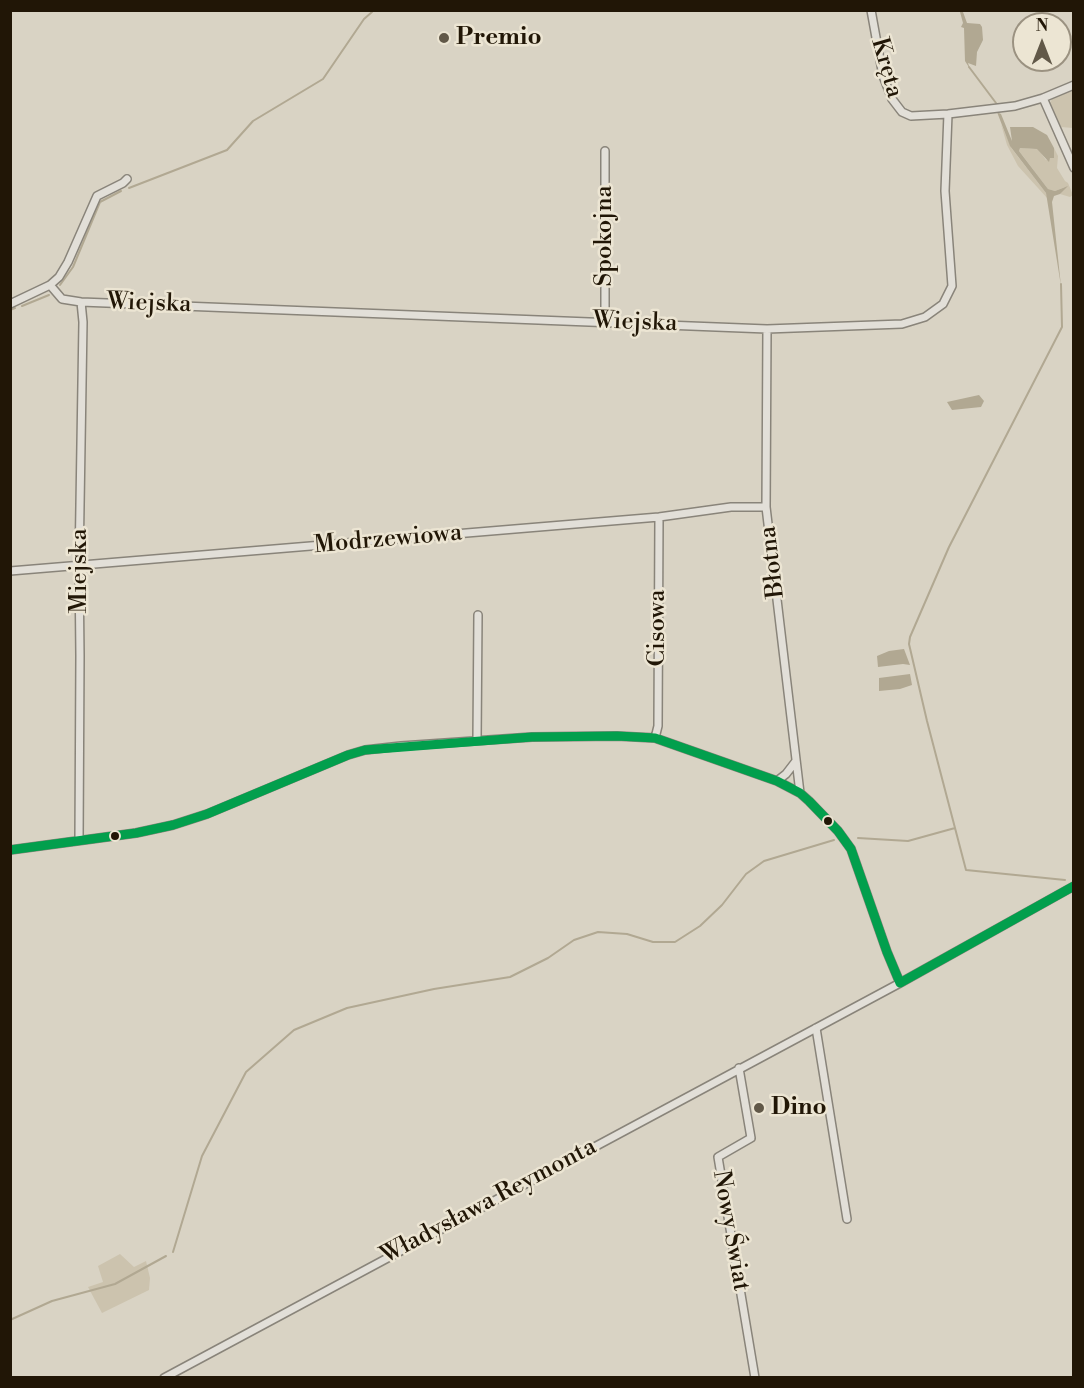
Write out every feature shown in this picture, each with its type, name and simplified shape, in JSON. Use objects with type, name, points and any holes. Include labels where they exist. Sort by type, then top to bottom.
[{"type":"street","name":"Kręta","points":[[871,10],[884,76],[896,107],[911,116],[948,114]]},
{"type":"street","points":[[948,114],[1015,106],[1043,98],[1074,85]]},
{"type":"street","points":[[1043,98],[1074,168]]},
{"type":"street","name":"Wiejska","points":[[50,285],[62,299],[81,302],[767,329],[902,324],[925,317],[943,304],[952,286],[945,192],[948,114]]},
{"type":"street","name":"Spokojna","points":[[605,151],[605,322]]},
{"type":"street","points":[[10,304],[50,285],[64,271],[97,196],[123,183],[126,178]]},
{"type":"street","name":"Miejska","points":[[79,840],[78,566],[83,322],[81,302]]},
{"type":"street","name":"Błotna","points":[[767,329],[766,507],[800,793]]},
{"type":"street","name":"Modrzewiowa","points":[[10,572],[659,517],[731,507],[766,507]]},
{"type":"street","name":"Cisowa","points":[[655,738],[658,726],[659,517]]},
{"type":"street","points":[[477,740],[478,615]]},
{"type":"street","points":[[10,850],[154,830],[190,820],[365,750],[477,740],[616,736],[655,738],[777,781],[800,793],[838,831],[851,849],[887,952],[900,982]]},
{"type":"street","points":[[777,781],[796,761]]},
{"type":"street","name":"Władysława Reymonta","points":[[164,1377],[816,1028],[1074,886]]},
{"type":"street","points":[[816,1028],[847,1219]]},
{"type":"street","name":"Nowy Świat","points":[[739,1068],[750,1138],[718,1157],[755,1377]]},
{"type":"shaded area","points":[[960,12],[963,12],[967,23],[980,24],[982,27],[983,40],[977,52],[976,66],[968,63],[970,69],[965,61],[964,28],[961,27],[963,23]]},
{"type":"shaded area","points":[[1073,90],[1073,128],[1061,127],[1050,103],[1052,99]]},
{"type":"shaded area","points":[[997,112],[1001,114],[1012,141],[1010,127],[1033,127],[1047,135],[1054,148],[1054,158],[1050,158],[1049,162],[1037,149],[1020,148],[1019,151],[1048,189],[1055,191],[1068,186],[1060,194],[1054,196],[1052,202],[1061,286],[1046,193],[1010,146]]},
{"type":"shaded area","points":[[1001,124],[1012,149],[1046,193],[1048,199],[1018,166],[1007,145]]},
{"type":"shaded area","points":[[1020,148],[1038,149],[1046,160],[1050,158],[1054,148],[1058,156],[1057,168],[1068,183],[1073,195],[1070,197],[1060,194],[1065,187],[1055,191],[1048,189],[1019,151]]},
{"type":"shaded area","points":[[979,395],[984,401],[981,407],[952,410],[947,402]]},
{"type":"shaded area","points":[[904,649],[910,665],[878,667],[877,656],[889,651]]},
{"type":"shaded area","points":[[910,674],[912,685],[879,691],[879,678]]},
{"type":"shaded area","points":[[120,1254],[134,1267],[146,1261],[150,1278],[149,1290],[102,1313],[88,1287],[103,1282],[98,1266]]},
{"type":"waterway","points":[[129,188],[227,150],[253,121],[323,79],[364,19],[372,12]]},
{"type":"waterway","points":[[969,67],[996,103]]},
{"type":"waterway","points":[[60,285],[73,267],[100,202],[121,191]]},
{"type":"waterway","points":[[858,838],[908,841],[955,828],[927,721],[909,644],[910,637],[949,547],[1062,327],[1061,284]]},
{"type":"waterway","points":[[22,306],[49,295]]},
{"type":"waterway","points":[[10,310],[15,308]]},
{"type":"waterway","points":[[955,828],[966,870],[1065,880]]},
{"type":"waterway","points":[[173,1252],[202,1156],[246,1072],[294,1030],[347,1008],[434,989],[510,977],[548,958],[574,940],[598,932],[627,934],[653,942],[675,942],[700,926],[722,905],[746,874],[764,861],[834,840]]},
{"type":"waterway","points":[[10,1320],[52,1301],[115,1284],[166,1256]]},
{"type":"transit line","points":[[10,850],[136,833],[173,825],[207,814],[365,750],[532,737],[655,738],[777,781],[800,793],[809,801],[838,831],[851,849],[900,983]]},
{"type":"transit line","points":[[900,983],[1074,886]]},
{"type":"place","name":"Premio","points":[[444,38]]},
{"type":"place","name":"Dino","points":[[759,1108]]}]
